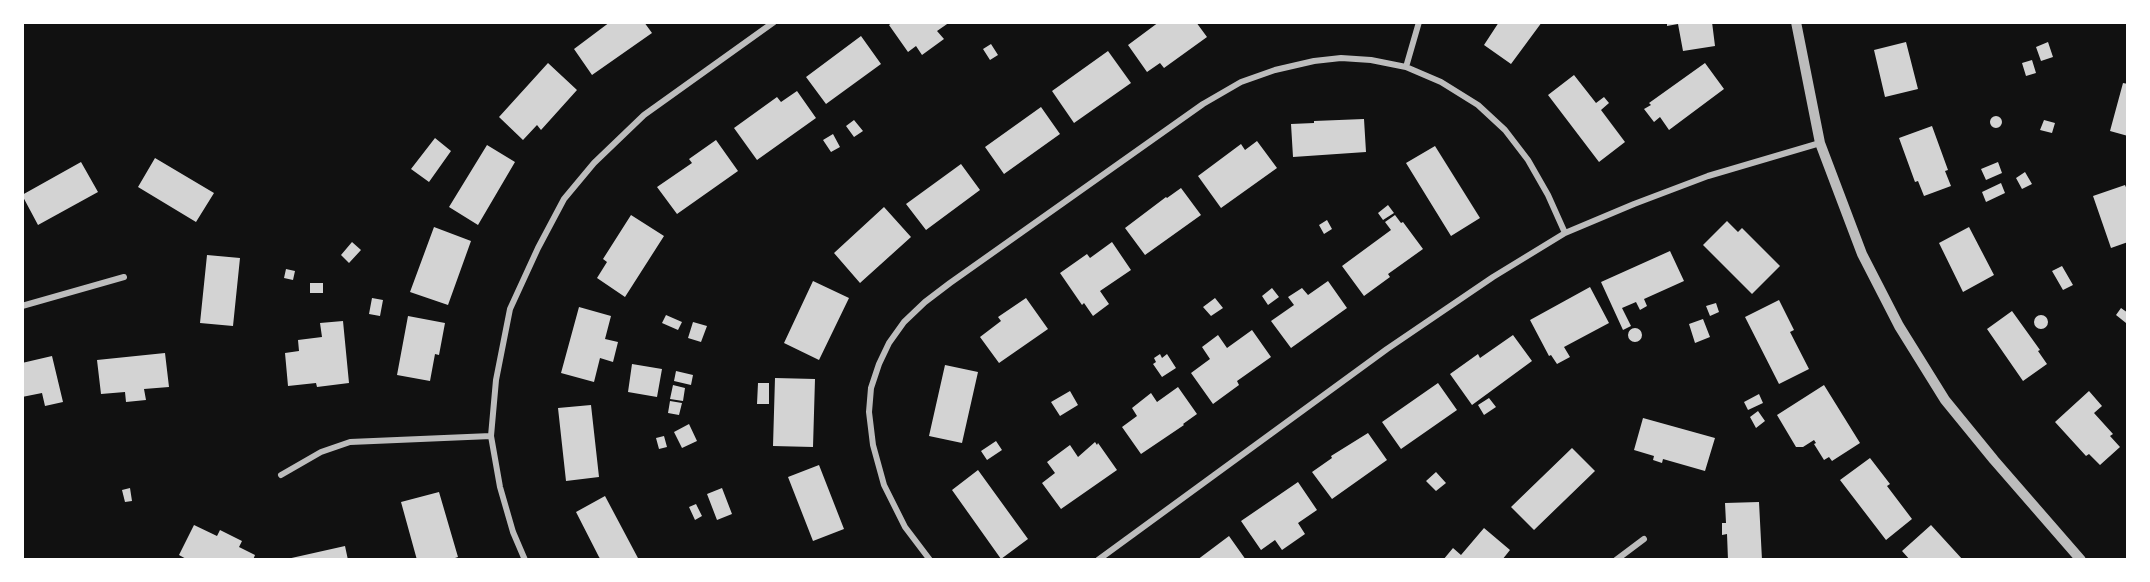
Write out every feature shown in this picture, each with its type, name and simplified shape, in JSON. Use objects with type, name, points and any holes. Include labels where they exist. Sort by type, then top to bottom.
[{"type":"street","points":[[525,560],[513,532],[503,498],[491,436],[496,380],[510,309],[538,248],[564,199],[594,163],[644,116],[774,22]]},
{"type":"street","points":[[1406,67],[1419,22]]},
{"type":"street","points":[[1796,22],[1820,143],[1862,254],[1899,326],[1945,400],[2081,560]]},
{"type":"street","points":[[930,560],[905,527],[884,485],[873,445],[870,412],[871,388],[889,343],[904,322],[950,283],[1203,104],[1241,82],[1275,70],[1314,61],[1341,58],[1371,60],[1406,67],[1441,82],[1478,105],[1505,130],[1528,160],[1566,233]]},
{"type":"street","points":[[1098,560],[1387,349],[1493,277],[1566,233],[1708,176],[1820,143]]},
{"type":"street","points":[[22,306],[124,277]]},
{"type":"street","points":[[281,475],[321,452],[350,442],[491,436]]},
{"type":"street","points":[[1616,560],[1644,539]]},
{"type":"building","points":[[610,22],[644,22],[652,33],[592,75],[574,49]]},
{"type":"building","points":[[893,22],[950,22],[937,31],[944,39],[922,55],[916,46],[908,52],[889,25]]},
{"type":"building","points":[[1159,22],[1196,22],[1207,37],[1164,68],[1160,63],[1147,72],[1128,45]]},
{"type":"building","points":[[1499,22],[1542,22],[1511,64],[1484,45]]},
{"type":"building","points":[[1667,22],[1712,22],[1715,46],[1683,51],[1678,24],[1667,26]]},
{"type":"building","points":[[861,36],[881,64],[826,104],[806,77]]},
{"type":"building","points":[[1906,42],[1918,89],[1885,97],[1874,50]]},
{"type":"building","points":[[2048,42],[2053,57],[2041,61],[2036,47]]},
{"type":"building","points":[[991,44],[998,55],[990,60],[983,49]]},
{"type":"building","points":[[1108,51],[1131,83],[1074,123],[1052,91]]},
{"type":"building","points":[[2032,60],[2036,73],[2026,76],[2022,63]]},
{"type":"building","points":[[548,63],[577,90],[541,130],[537,125],[523,140],[499,117]]},
{"type":"building","points":[[1705,63],[1724,89],[1669,130],[1660,117],[1654,122],[1644,109],[1651,105],[1649,103]]},
{"type":"building","points":[[1574,75],[1596,103],[1604,97],[1609,103],[1601,110],[1625,142],[1599,162],[1548,95]]},
{"type":"building","points":[[2123,83],[2128,84],[2128,136],[2110,131]]},
{"type":"building","points":[[797,91],[816,118],[757,160],[734,128],[777,97],[781,102]]},
{"type":"building","points":[[1041,107],[1060,134],[1004,174],[985,147]]},
{"type":"building","points":[[1998,116],[2002,122],[1998,128],[1994,128],[1990,120]]},
{"type":"building","points":[[1364,119],[1366,152],[1293,157],[1291,124]]},
{"type":"building","points":[[854,120],[863,131],[854,137],[846,126]]},
{"type":"building","points":[[2044,120],[2055,123],[2052,133],[2040,130]]},
{"type":"building","points":[[1932,126],[1948,170],[1945,171],[1951,186],[1924,196],[1918,181],[1915,182],[1899,138]]},
{"type":"building","points":[[833,134],[840,147],[831,152],[823,140]]},
{"type":"building","points":[[435,138],[451,151],[429,182],[411,169]]},
{"type":"building","points":[[716,140],[738,171],[677,214],[657,187],[692,163],[689,159]]},
{"type":"building","points":[[1257,141],[1277,168],[1221,208],[1198,176],[1241,144],[1245,150]]},
{"type":"building","points":[[487,145],[515,162],[478,225],[449,207]]},
{"type":"building","points":[[1435,146],[1480,218],[1451,236],[1406,163]]},
{"type":"building","points":[[155,158],[214,193],[196,222],[138,187]]},
{"type":"building","points":[[81,162],[98,192],[38,225],[22,195]]},
{"type":"building","points":[[1998,162],[2002,173],[1986,180],[1981,169]]},
{"type":"building","points":[[961,164],[980,190],[926,230],[906,204]]},
{"type":"building","points":[[2025,172],[2032,184],[2022,189],[2016,178]]},
{"type":"building","points":[[2001,183],[2005,193],[1986,202],[1982,192]]},
{"type":"building","points":[[2125,185],[2128,192],[2128,242],[2111,248],[2093,196]]},
{"type":"building","points":[[1181,188],[1201,215],[1145,255],[1125,228]]},
{"type":"building","points":[[1388,205],[1394,213],[1383,220],[1378,213]]},
{"type":"building","points":[[884,207],[911,237],[860,283],[834,253]]},
{"type":"building","points":[[631,215],[664,236],[625,297],[597,278],[607,262],[603,259]]},
{"type":"building","points":[[1395,215],[1423,249],[1388,274],[1390,277],[1364,296],[1342,266],[1391,230],[1385,222]]},
{"type":"building","points":[[1327,220],[1332,229],[1324,234],[1319,225]]},
{"type":"building","points":[[1727,221],[1738,232],[1742,228],[1780,266],[1752,294],[1703,245]]},
{"type":"building","points":[[434,227],[471,241],[448,305],[410,292]]},
{"type":"building","points":[[1969,227],[1994,275],[1963,292],[1939,243]]},
{"type":"building","points":[[352,242],[361,250],[349,263],[341,255]]},
{"type":"building","points":[[1112,242],[1131,270],[1100,291],[1109,304],[1093,316],[1084,303],[1082,305],[1060,273],[1087,254],[1090,258]]},
{"type":"building","points":[[1670,251],[1684,281],[1644,299],[1647,306],[1640,310],[1636,302],[1622,308],[1631,326],[1623,330],[1601,282]]},
{"type":"building","points":[[207,255],[240,258],[233,326],[200,323]]},
{"type":"building","points":[[2062,266],[2073,285],[2063,290],[2052,271]]},
{"type":"building","points":[[286,269],[295,271],[293,280],[284,278]]},
{"type":"building","points":[[813,281],[849,298],[819,360],[784,343]]},
{"type":"building","points":[[1328,281],[1347,308],[1291,348],[1271,321],[1294,305],[1288,297],[1302,288],[1308,295]]},
{"type":"building","points":[[310,283],[323,283],[323,293],[310,293]]},
{"type":"building","points":[[1590,287],[1609,323],[1564,347],[1570,357],[1557,364],[1551,355],[1549,356],[1530,320]]},
{"type":"building","points":[[1272,288],[1279,297],[1268,305],[1262,296]]},
{"type":"building","points":[[372,298],[383,300],[380,316],[369,314]]},
{"type":"building","points":[[1026,298],[1048,329],[999,363],[980,337],[1001,321],[998,317]]},
{"type":"building","points":[[1215,298],[1223,308],[1211,316],[1203,307]]},
{"type":"building","points":[[1779,300],[1794,330],[1790,332],[1809,369],[1779,384],[1745,317]]},
{"type":"building","points":[[1716,303],[1719,312],[1710,316],[1706,306]]},
{"type":"building","points":[[579,307],[611,316],[605,339],[618,342],[613,362],[600,358],[594,382],[561,373]]},
{"type":"building","points":[[2121,308],[2128,313],[2126,323],[2116,315]]},
{"type":"building","points":[[2012,311],[2040,350],[2038,351],[2047,364],[2023,381],[1987,329]]},
{"type":"building","points":[[666,315],[682,322],[678,330],[662,323]]},
{"type":"building","points":[[2041,315],[2046,317],[2048,322],[2046,327],[2041,329],[2036,327],[2034,322],[2036,317]]},
{"type":"building","points":[[408,316],[445,323],[439,355],[435,354],[430,381],[397,375]]},
{"type":"building","points":[[1703,319],[1710,337],[1695,343],[1689,324]]},
{"type":"building","points":[[343,321],[349,383],[317,387],[316,383],[288,386],[285,353],[299,351],[298,340],[322,337],[320,323]]},
{"type":"building","points":[[693,322],[707,326],[701,342],[688,338]]},
{"type":"building","points":[[1635,328],[1640,330],[1642,335],[1640,340],[1635,342],[1630,340],[1628,335],[1630,330]]},
{"type":"building","points":[[1252,330],[1271,357],[1237,381],[1239,385],[1213,404],[1191,373],[1210,359],[1202,347],[1218,335],[1227,348]]},
{"type":"building","points":[[1513,335],[1532,361],[1472,405],[1450,374],[1478,354],[1480,358]]},
{"type":"building","points":[[165,353],[169,387],[144,389],[146,400],[126,402],[125,392],[101,394],[97,360]]},
{"type":"building","points":[[1160,354],[1162,358],[1167,354],[1176,368],[1162,377],[1153,364],[1156,362],[1154,358]]},
{"type":"building","points":[[52,356],[63,402],[45,406],[42,393],[22,397],[22,363]]},
{"type":"building","points":[[632,364],[662,369],[657,397],[628,392]]},
{"type":"building","points":[[945,365],[978,372],[962,443],[929,436]]},
{"type":"building","points":[[676,371],[693,375],[691,385],[674,381]]},
{"type":"building","points":[[775,378],[815,379],[813,447],[773,446]]},
{"type":"building","points":[[758,383],[769,383],[769,404],[757,404]]},
{"type":"building","points":[[1438,383],[1457,410],[1401,449],[1382,422]]},
{"type":"building","points":[[673,385],[685,388],[683,401],[670,399]]},
{"type":"building","points":[[1824,385],[1860,443],[1832,461],[1829,457],[1824,460],[1814,440],[1803,447],[1796,447],[1777,415]]},
{"type":"building","points":[[1178,387],[1197,414],[1141,454],[1122,427],[1137,416],[1132,408],[1151,393],[1157,402]]},
{"type":"building","points":[[1070,391],[1078,405],[1060,416],[1051,402]]},
{"type":"building","points":[[2089,391],[2102,406],[2094,413],[2113,434],[2110,436],[2120,447],[2100,465],[2089,454],[2086,456],[2055,422]]},
{"type":"building","points":[[1759,394],[1763,403],[1748,410],[1744,402]]},
{"type":"building","points":[[1489,398],[1496,407],[1484,415],[1478,405]]},
{"type":"building","points":[[670,401],[682,403],[679,415],[668,413]]},
{"type":"building","points":[[591,405],[599,477],[566,481],[558,408]]},
{"type":"building","points":[[1758,411],[1765,421],[1756,428],[1750,417]]},
{"type":"building","points":[[1643,418],[1715,438],[1705,471],[1663,459],[1662,463],[1653,460],[1654,456],[1634,450]]},
{"type":"building","points":[[689,424],[697,441],[682,448],[674,432]]},
{"type":"building","points":[[1368,433],[1387,460],[1332,499],[1312,472],[1332,458],[1331,456]]},
{"type":"building","points":[[664,436],[667,447],[659,449],[656,438]]},
{"type":"building","points":[[996,441],[1002,450],[987,460],[981,451]]},
{"type":"building","points":[[1095,442],[1117,470],[1061,509],[1042,483],[1055,473],[1047,462],[1070,445],[1078,457]]},
{"type":"building","points":[[1572,448],[1595,471],[1534,530],[1511,507]]},
{"type":"building","points":[[1870,458],[1890,484],[1887,486],[1912,519],[1886,540],[1840,480]]},
{"type":"building","points":[[819,465],[844,529],[813,541],[788,477]]},
{"type":"building","points":[[978,470],[1028,539],[1001,559],[952,490]]},
{"type":"building","points":[[1436,472],[1446,483],[1436,491],[1426,481]]},
{"type":"building","points":[[1298,482],[1317,510],[1298,523],[1305,534],[1282,550],[1275,540],[1261,550],[1241,521]]},
{"type":"building","points":[[130,488],[132,501],[125,502],[122,490]]},
{"type":"building","points":[[722,488],[732,514],[717,520],[707,494]]},
{"type":"building","points":[[439,492],[458,557],[449,560],[417,560],[401,502]]},
{"type":"building","points":[[605,496],[639,560],[601,560],[599,557],[576,512]]},
{"type":"building","points":[[1759,502],[1762,560],[1728,560],[1727,534],[1722,535],[1722,523],[1726,523],[1725,503]]},
{"type":"building","points":[[696,504],[702,516],[695,520],[689,507]]},
{"type":"building","points":[[194,525],[217,536],[220,530],[242,541],[239,547],[255,555],[253,560],[188,560],[179,555]]},
{"type":"building","points":[[1931,525],[1963,560],[1910,560],[1902,551]]},
{"type":"building","points":[[1484,528],[1510,550],[1502,560],[1443,560],[1453,548],[1461,555]]},
{"type":"building","points":[[1229,536],[1246,560],[1197,560]]},
{"type":"building","points":[[345,546],[348,560],[287,560],[287,559]]}]
